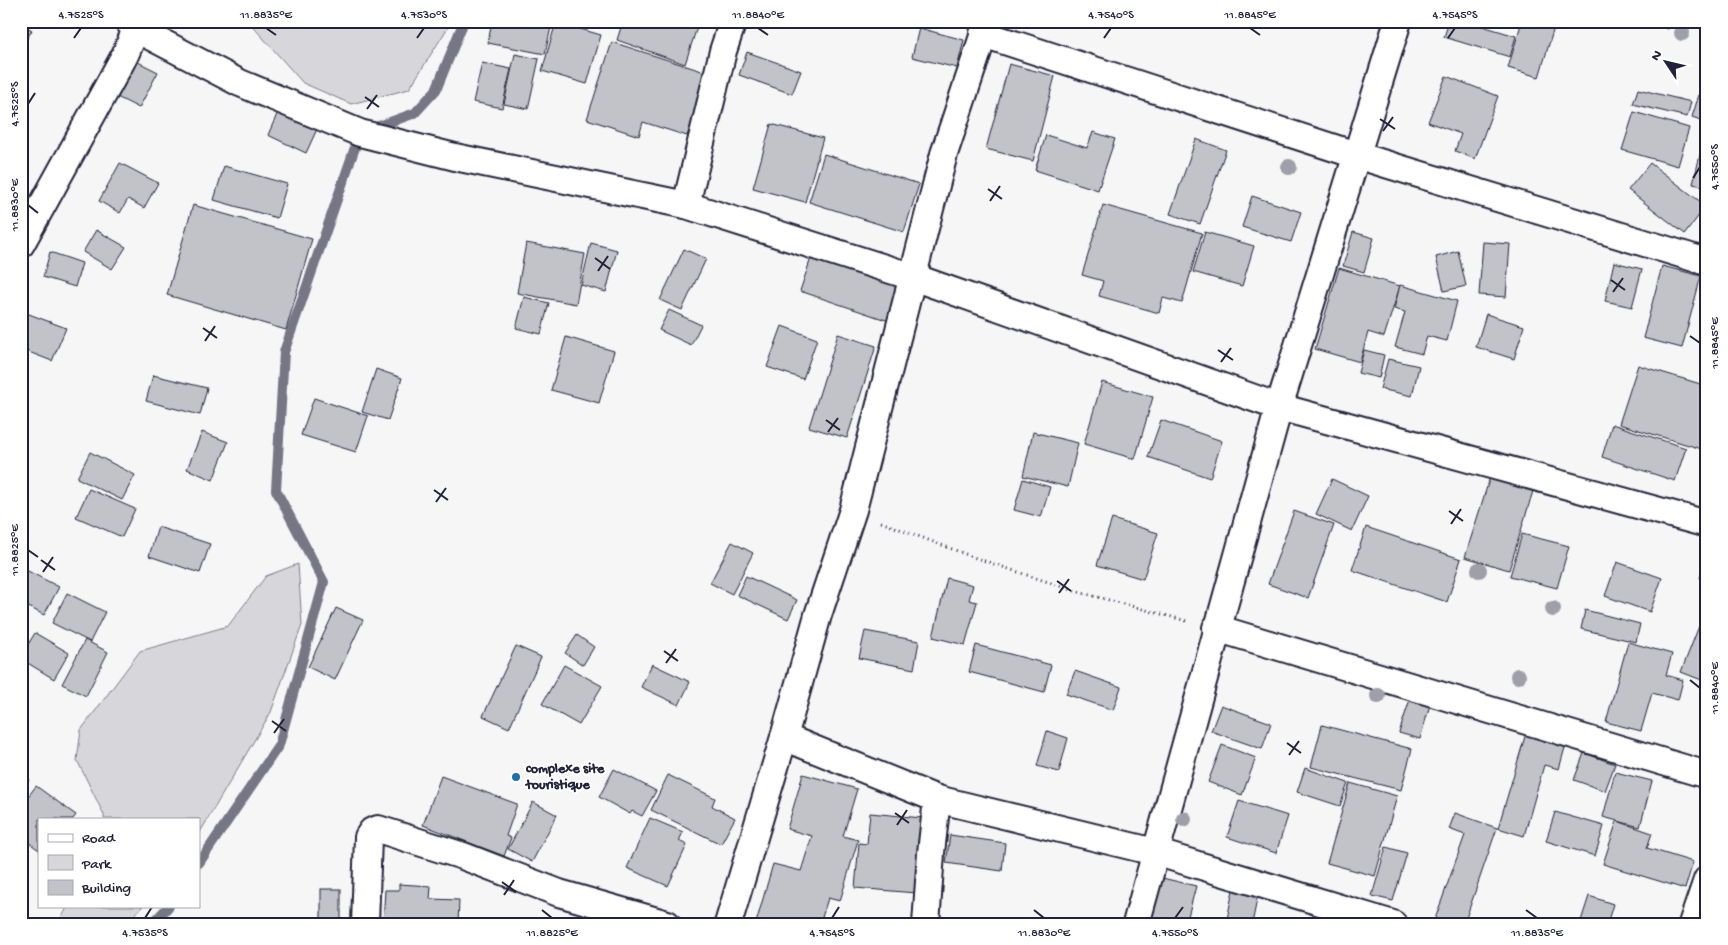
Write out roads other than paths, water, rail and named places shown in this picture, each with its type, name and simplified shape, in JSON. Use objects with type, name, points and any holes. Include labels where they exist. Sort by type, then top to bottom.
[{"type":"street","points":[[686,205],[732,21]]},
{"type":"street","points":[[1136,924],[1216,628],[1279,407],[1398,21]]},
{"type":"street","points":[[21,244],[120,63],[132,25],[240,83],[360,133],[455,157],[686,205],[912,277],[1279,407],[1707,524]]},
{"type":"street","points":[[728,924],[818,615],[853,510],[944,154],[986,28],[1356,155],[1707,262]]},
{"type":"street","points":[[1216,628],[1707,775]]},
{"type":"street","points":[[784,736],[937,799],[1155,852],[1393,924]]},
{"type":"street","points":[[926,924],[937,799]]},
{"type":"street","points":[[365,924],[368,837],[372,830],[378,829],[463,856],[559,893],[667,924]]},
{"type":"street","points":[[1692,924],[1707,880]]},
{"type":"waterway","points":[[200,862],[279,745],[324,582],[276,490],[284,352],[360,133],[415,113],[436,90],[464,21]]},
{"type":"waterway","points":[[152,924],[167,908]]},
{"type":"place","name":"complexe site touristique","points":[[516,777]]}]
